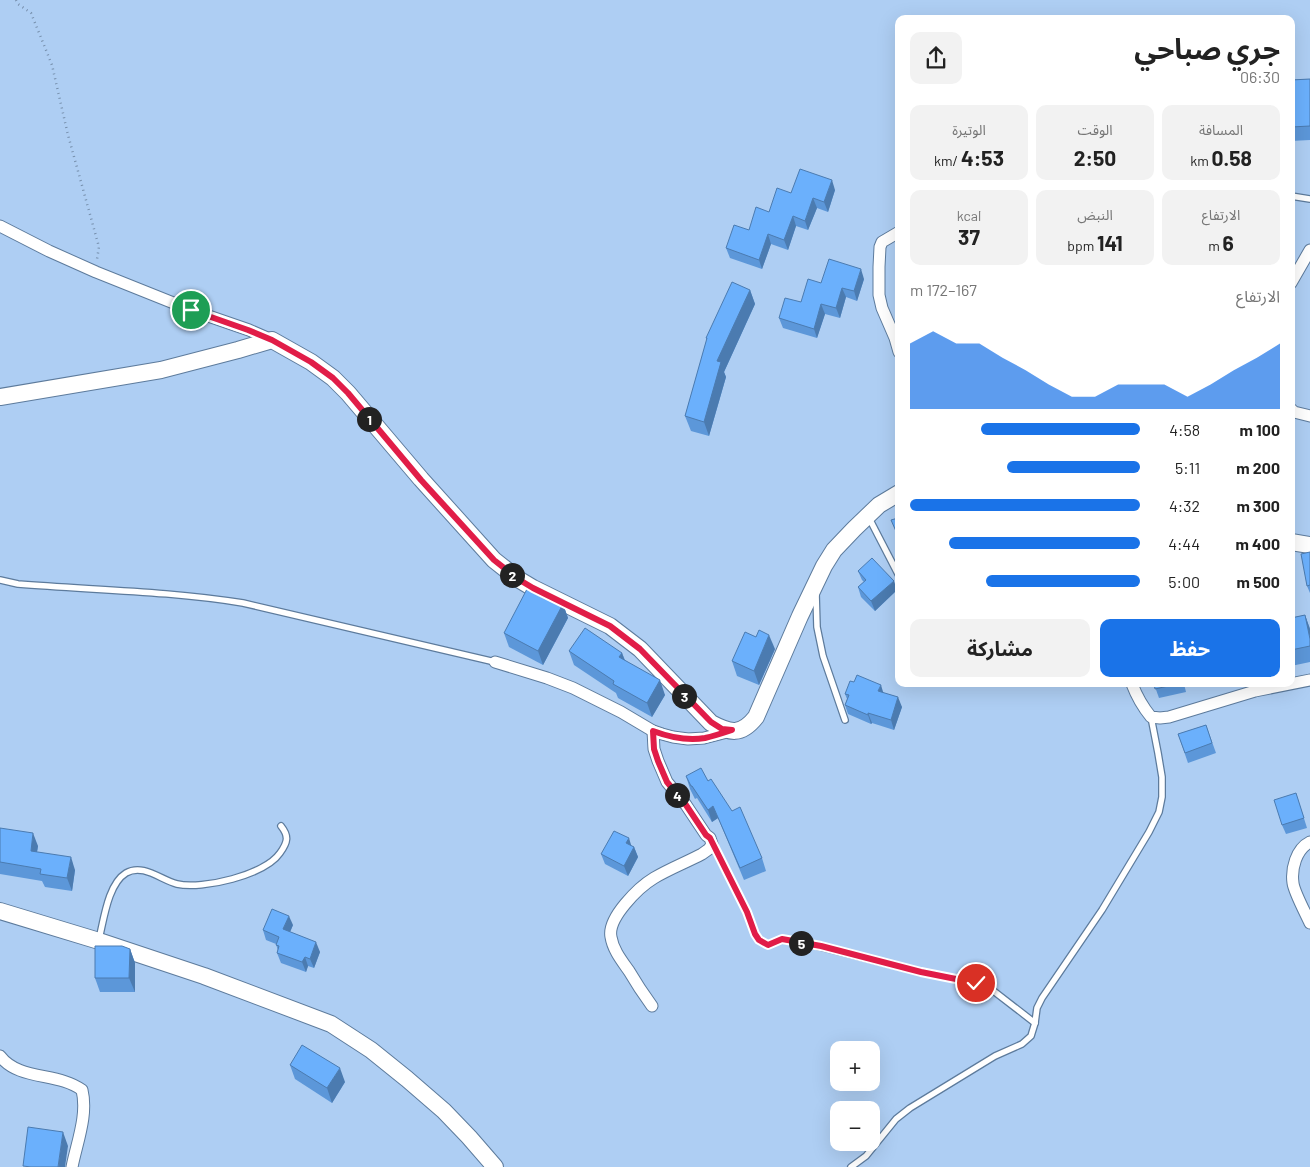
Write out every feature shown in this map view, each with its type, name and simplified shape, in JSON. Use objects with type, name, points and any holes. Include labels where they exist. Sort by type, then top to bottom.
[{"type":"street","points":[[0,226],[96,272],[272,340],[311,362],[333,378],[348,393],[421,480],[494,560],[533,588],[610,626],[640,649],[711,722],[722,729],[743,730],[756,718],[824,566],[834,550],[868,516],[886,500],[895,495]]},
{"type":"street","points":[[895,234],[882,242],[878,267],[879,295],[882,308],[895,338]]},
{"type":"street","points":[[1295,277],[1310,250]]},
{"type":"street","points":[[0,397],[161,370],[272,340]]},
{"type":"street","points":[[1295,412],[1310,416]]},
{"type":"street","points":[[1295,543],[1310,545]]},
{"type":"street","points":[[495,662],[573,688],[621,712],[653,731],[688,739],[704,738],[732,730]]},
{"type":"street","points":[[1295,683],[1310,680]]},
{"type":"street","points":[[1133,687],[1138,700],[1151,717],[1160,718],[1255,690],[1272,687]]},
{"type":"street","points":[[652,1006],[618,955],[612,943],[611,928],[616,917],[629,899],[654,878],[702,854],[712,844],[710,838],[667,782],[654,749],[653,731]]},
{"type":"street","points":[[1310,842],[1305,844],[1294,861],[1293,884],[1310,923]]},
{"type":"street","points":[[0,910],[204,976],[330,1024],[371,1050],[422,1091],[475,1143],[495,1167]]},
{"type":"street","points":[[0,1056],[11,1067],[28,1073],[70,1082],[82,1090],[84,1111],[72,1167]]},
{"type":"lane","points":[[1295,197],[1310,199]]},
{"type":"lane","points":[[868,516],[895,568]]},
{"type":"lane","points":[[0,580],[18,584],[141,591],[243,602],[495,662]]},
{"type":"lane","points":[[816,584],[817,627],[823,656],[845,720]]},
{"type":"lane","points":[[851,1167],[866,1156],[896,1120],[910,1108],[995,1056],[1022,1044],[1031,1036],[1037,1008],[1042,998],[1102,910],[1159,812],[1162,797],[1162,777],[1151,717]]},
{"type":"lane","points":[[99,941],[115,884],[127,872],[136,870],[146,871],[177,884],[191,885],[226,880],[260,869],[273,861],[280,853],[287,839],[286,833],[280,826]]},
{"type":"lane","points":[[712,844],[747,912],[755,934],[759,940],[768,945],[782,939],[821,946],[921,972],[976,983],[991,989],[1035,1023]]},
{"type":"path","points":[[16,0],[18,4],[31,13],[52,65],[68,135],[99,247],[96,272]]},
{"type":"building","points":[[1310,79],[1310,126],[1295,127],[1295,80]]},
{"type":"building","points":[[800,169],[832,180],[824,202],[813,198],[805,221],[793,216],[784,240],[768,234],[759,260],[726,248],[734,225],[749,230],[756,207],[769,212],[777,188],[791,193]]},
{"type":"building","points":[[829,259],[861,269],[854,291],[842,288],[836,308],[821,304],[814,329],[779,318],[785,298],[801,302],[808,279],[821,283]]},
{"type":"building","points":[[732,282],[750,290],[717,361],[721,362],[704,422],[685,416],[706,338]]},
{"type":"building","points":[[895,519],[895,529],[891,520]]},
{"type":"building","points":[[1310,552],[1310,585],[1307,586],[1301,554]]},
{"type":"building","points":[[872,558],[894,581],[871,601],[858,587],[866,580],[858,571]]},
{"type":"building","points":[[527,589],[545,599],[546,595],[563,604],[538,651],[504,633]]},
{"type":"building","points":[[1305,615],[1310,646],[1295,649],[1295,617]]},
{"type":"building","points":[[585,628],[622,653],[619,657],[660,680],[647,703],[613,684],[614,681],[569,651]]},
{"type":"building","points":[[759,630],[769,635],[754,671],[732,661],[745,632],[756,637]]},
{"type":"building","points":[[857,675],[881,685],[878,691],[898,697],[891,720],[868,713],[868,715],[845,705],[849,695],[845,694],[850,681],[854,682]]},
{"type":"building","points":[[1206,725],[1212,743],[1185,753],[1178,734]]},
{"type":"building","points":[[701,768],[708,781],[711,779],[732,811],[740,807],[762,858],[740,868],[713,806],[708,810],[686,776]]},
{"type":"building","points":[[1296,793],[1304,818],[1282,825],[1274,800]]},
{"type":"building","points":[[0,828],[33,833],[31,851],[71,857],[67,878],[40,874],[41,869],[0,862]]},
{"type":"building","points":[[614,831],[629,838],[626,843],[634,847],[624,866],[601,854]]},
{"type":"building","points":[[272,909],[289,916],[283,929],[316,942],[310,959],[305,957],[302,962],[277,953],[279,946],[276,945],[279,937],[263,930]]},
{"type":"building","points":[[95,946],[122,946],[130,949],[129,978],[95,978]]},
{"type":"building","points":[[302,1045],[340,1068],[327,1088],[290,1065]]},
{"type":"building","points":[[28,1127],[63,1132],[58,1167],[23,1166]]},
{"type":"route","points":[[191,310],[272,340],[311,362],[333,378],[348,393],[421,480],[494,560],[533,588],[610,626],[640,649],[711,722],[722,729],[732,730],[704,738],[688,739],[653,731],[654,749],[667,782],[710,838],[759,940],[768,945],[782,939],[821,946],[921,972],[976,983]]}]
